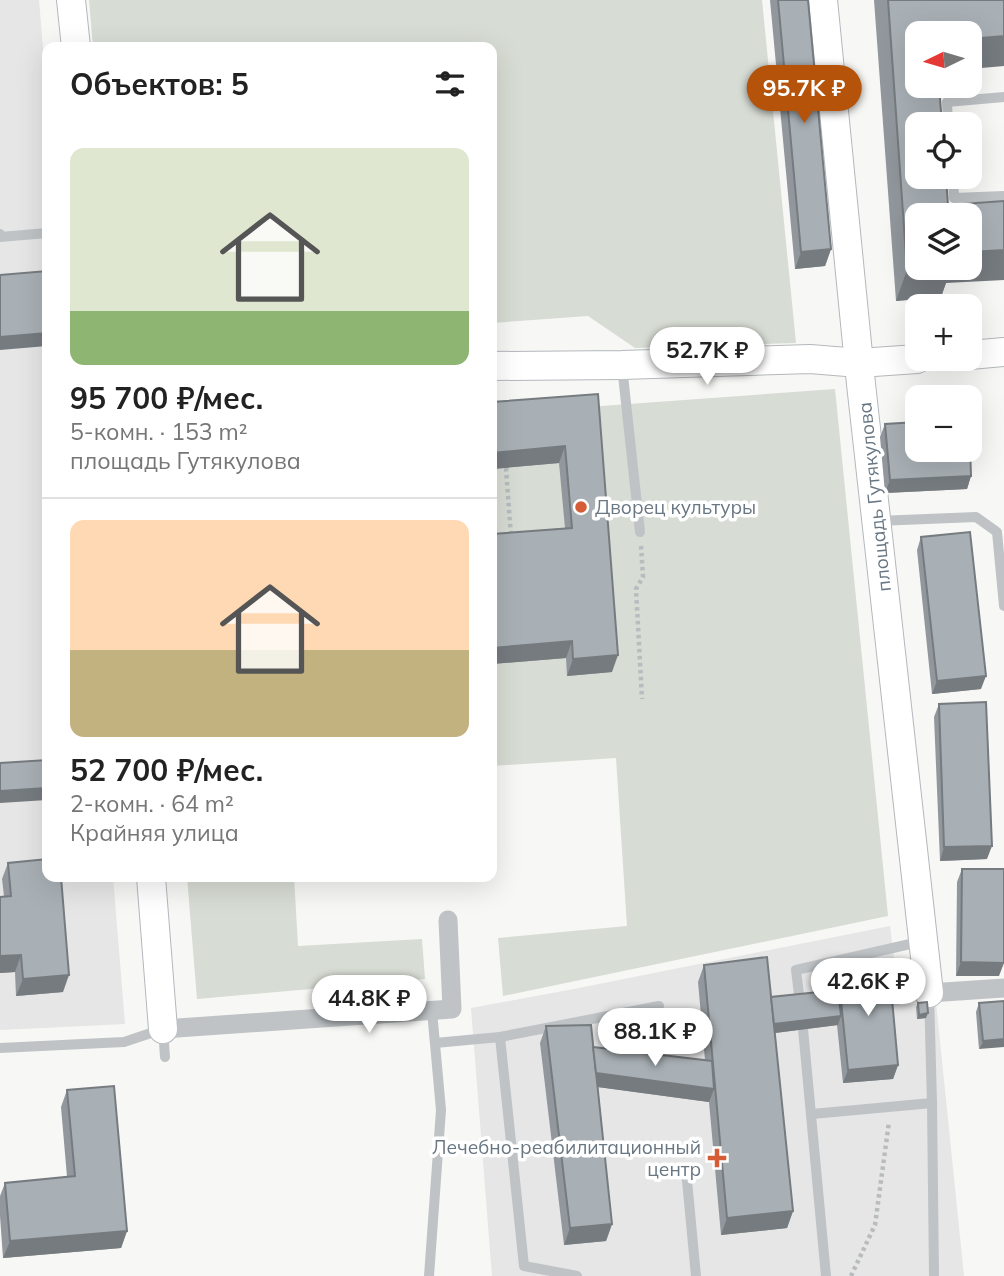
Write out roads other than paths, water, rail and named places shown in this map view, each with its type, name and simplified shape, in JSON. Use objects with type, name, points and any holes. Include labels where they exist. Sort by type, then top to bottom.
[{"type":"street","points":[[71,0],[75,42]]},
{"type":"street","name":"площадь Гутякулова","points":[[823,0],[859,363],[929,993]]},
{"type":"street","points":[[982,354],[1004,352]]},
{"type":"street","points":[[497,366],[810,359],[859,363],[905,360]]},
{"type":"street","points":[[151,882],[163,1029],[452,1010],[448,920]]},
{"type":"street","points":[[929,993],[1004,988]]},
{"type":"lane","points":[[947,112],[947,102],[1004,97]]},
{"type":"lane","points":[[954,189],[954,198],[1004,196]]},
{"type":"lane","points":[[0,234],[0,237],[42,233]]},
{"type":"lane","points":[[622,365],[640,532]]},
{"type":"lane","points":[[877,521],[976,517],[1000,532],[1004,606]]},
{"type":"lane","points":[[800,1003],[796,970],[923,941]]},
{"type":"lane","points":[[929,993],[934,1276]]},
{"type":"lane","points":[[435,1043],[500,1037],[659,1006]]},
{"type":"lane","points":[[429,1276],[441,1110],[432,1011]]},
{"type":"lane","points":[[0,1048],[124,1042],[163,1029],[165,1057]]},
{"type":"lane","points":[[803,1029],[826,1276]]},
{"type":"lane","points":[[500,1037],[524,1266],[578,1276]]},
{"type":"lane","points":[[812,1114],[932,1103]]},
{"type":"lane","points":[[686,1170],[696,1276]]},
{"type":"place","name":"Дворец культуры","points":[[581,507]]},
{"type":"place","name":"Лечебно-реабилитационный центр","points":[[717,1158]]}]
